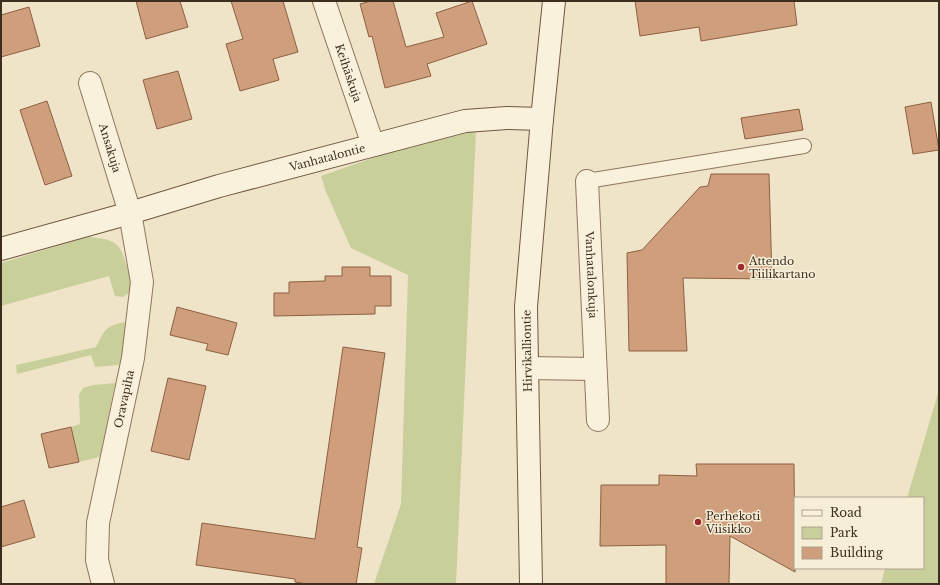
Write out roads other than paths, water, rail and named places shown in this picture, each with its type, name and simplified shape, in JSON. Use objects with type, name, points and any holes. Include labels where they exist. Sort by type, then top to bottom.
[{"type":"street","name":"Keihäskuja","points":[[324,1],[373,145]]},
{"type":"street","points":[[542,119],[554,1]]},
{"type":"street","name":"Ansakuja","points":[[90,83],[130,213]]},
{"type":"street","name":"Vanhatalontie","points":[[1,249],[130,213],[219,186],[465,121],[507,118],[542,119]]},
{"type":"street","name":"Hirvikalliontie","points":[[531,584],[526,307],[542,119]]},
{"type":"street","name":"Vanhatalonkuja","points":[[587,181],[598,420]]},
{"type":"street","name":"Oravapiha","points":[[103,584],[97,560],[98,523],[133,358],[142,282],[130,213]]},
{"type":"street","points":[[527,368],[596,369]]},
{"type":"lane","points":[[587,181],[804,146]]},
{"type":"place","name":"Attendo Tiilikartano","points":[[741,267]]},
{"type":"place","name":"Perhekoti Viisikko","points":[[698,522]]}]
